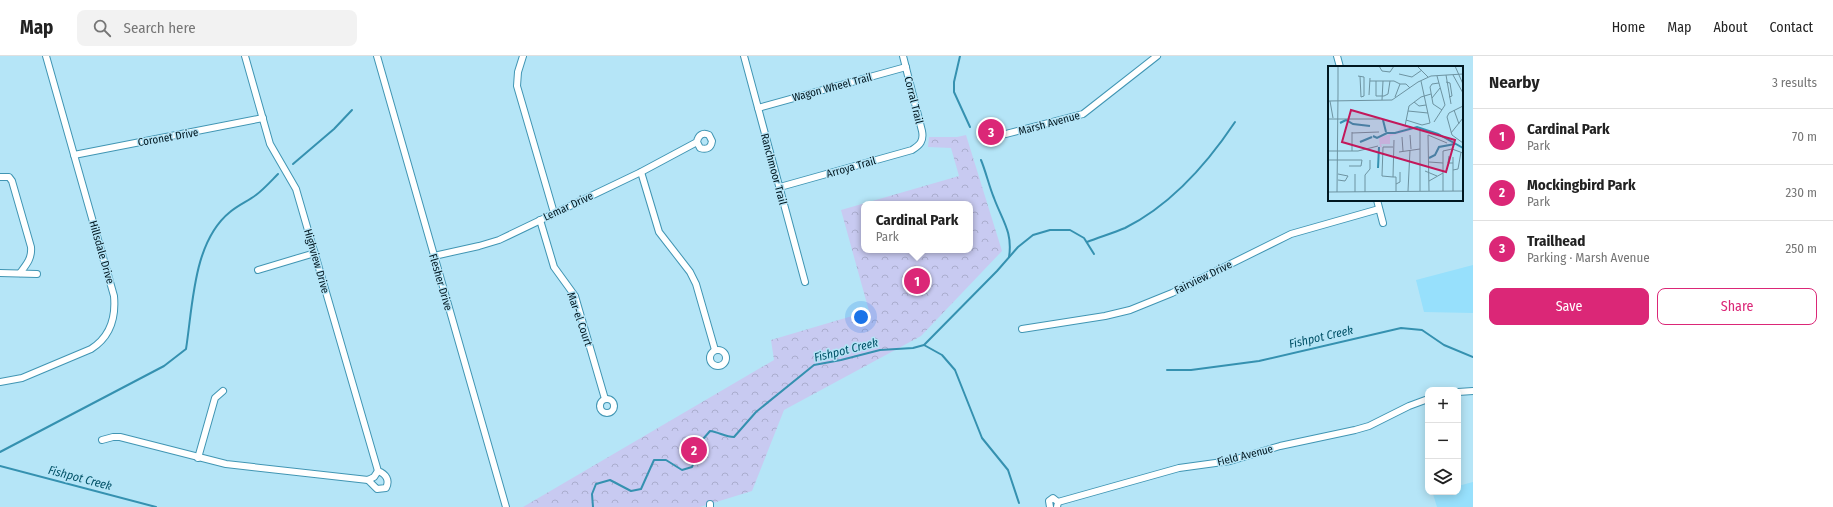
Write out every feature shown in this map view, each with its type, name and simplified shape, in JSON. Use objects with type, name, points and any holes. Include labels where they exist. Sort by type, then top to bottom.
[{"type":"street","name":"Hillsdale Drive","points":[[0,382],[22,378],[91,349],[99,344],[106,336],[114,317],[114,296],[46,56]]},
{"type":"street","name":"Highview Drive","points":[[102,440],[120,437],[226,464],[368,480],[377,489],[386,488],[388,484],[387,478],[383,473],[378,471],[296,189],[270,144],[244,56]]},
{"type":"street","name":"Flesher Drive","points":[[377,56],[506,507]]},
{"type":"street","points":[[523,56],[518,72],[517,86],[554,213]]},
{"type":"street","name":"Ranchmoor Trail","points":[[744,56],[805,282]]},
{"type":"street","name":"Corral Trail","points":[[903,56],[922,131],[923,138],[921,144]]},
{"type":"street","name":"Marsh Avenue","points":[[994,138],[1084,114],[1157,56]]},
{"type":"street","points":[[1337,56],[1340,66]]},
{"type":"street","name":"Wagon Wheel Trail","points":[[758,108],[906,67]]},
{"type":"street","name":"Coronet Drive","points":[[74,154],[262,118]]},
{"type":"street","name":"Lemar Drive","points":[[434,256],[499,240],[641,172],[697,142]]},
{"type":"street","name":"Arroya Trail","points":[[780,187],[912,150],[921,144]]},
{"type":"street","points":[[641,172],[659,232],[690,272],[696,284],[715,350]]},
{"type":"street","points":[[0,178],[8,176],[12,181],[30,247],[31,254],[29,262],[20,273]]},
{"type":"street","points":[[1376,201],[1383,223]]},
{"type":"street","name":"Fairview Drive","points":[[1022,329],[1105,316],[1130,310],[1172,293],[1291,234],[1379,210]]},
{"type":"street","name":"Mar-el Court","points":[[540,220],[554,267],[575,296],[605,399]]},
{"type":"street","points":[[258,270],[315,253]]},
{"type":"street","points":[[0,272],[37,274]]},
{"type":"street","points":[[198,458],[215,398],[223,390]]},
{"type":"street","points":[[1461,392],[1473,391]]},
{"type":"street","name":"Field Avenue","points":[[1050,507],[1049,503],[1051,499],[1055,498],[1058,504],[1179,468],[1230,461],[1280,446],[1355,430],[1369,426],[1409,406],[1425,400]]},
{"type":"street","points":[[368,480],[374,477],[378,471]]},
{"type":"shaded area","points":[[1473,265],[1473,313],[1424,312],[1416,280]]},
{"type":"shaded area","points":[[1473,482],[1473,507],[1437,507],[1433,495],[1461,495],[1461,485]]},
{"type":"green space","points":[[966,135],[1002,251],[921,336],[784,410],[752,491],[700,507],[523,507],[774,360],[771,340],[869,311],[841,210],[861,204],[861,253],[973,253],[973,201],[872,201],[959,176],[951,148],[928,147],[929,137],[957,137]]},
{"type":"waterway","points":[[960,56],[954,82],[954,92],[970,127]]},
{"type":"waterway","points":[[293,164],[334,129],[352,110]]},
{"type":"waterway","points":[[1087,242],[1125,228],[1158,208],[1200,168],[1235,122]]},
{"type":"waterway","points":[[981,160],[992,193],[1006,226],[1010,248],[1009,257]]},
{"type":"waterway","points":[[0,452],[164,366],[186,349],[193,294],[197,275],[208,240],[218,225],[230,212],[259,193],[278,174]]},
{"type":"waterway","name":"Fishpot Creek","points":[[593,507],[592,494],[596,484],[610,480],[631,491],[641,489],[654,460],[666,460],[682,470],[692,467],[703,439],[710,431],[734,437],[756,412],[814,365],[880,350],[913,348],[924,345],[997,271],[1018,247],[1033,235],[1050,230],[1070,230],[1084,238],[1094,254]]},
{"type":"waterway","name":"Fishpot Creek","points":[[1167,370],[1191,370],[1259,361],[1401,328],[1422,330],[1444,345],[1473,357]]},
{"type":"waterway","points":[[924,345],[942,355],[955,370],[982,438],[1008,470],[1019,503]]},
{"type":"waterway","name":"Fishpot Creek","points":[[0,466],[156,507]]},
{"type":"place","name":"Trailhead","points":[[991,132]]},
{"type":"place","name":"Cardinal Park","points":[[917,281]]},
{"type":"place","name":"Mockingbird Park","points":[[694,450]]}]
